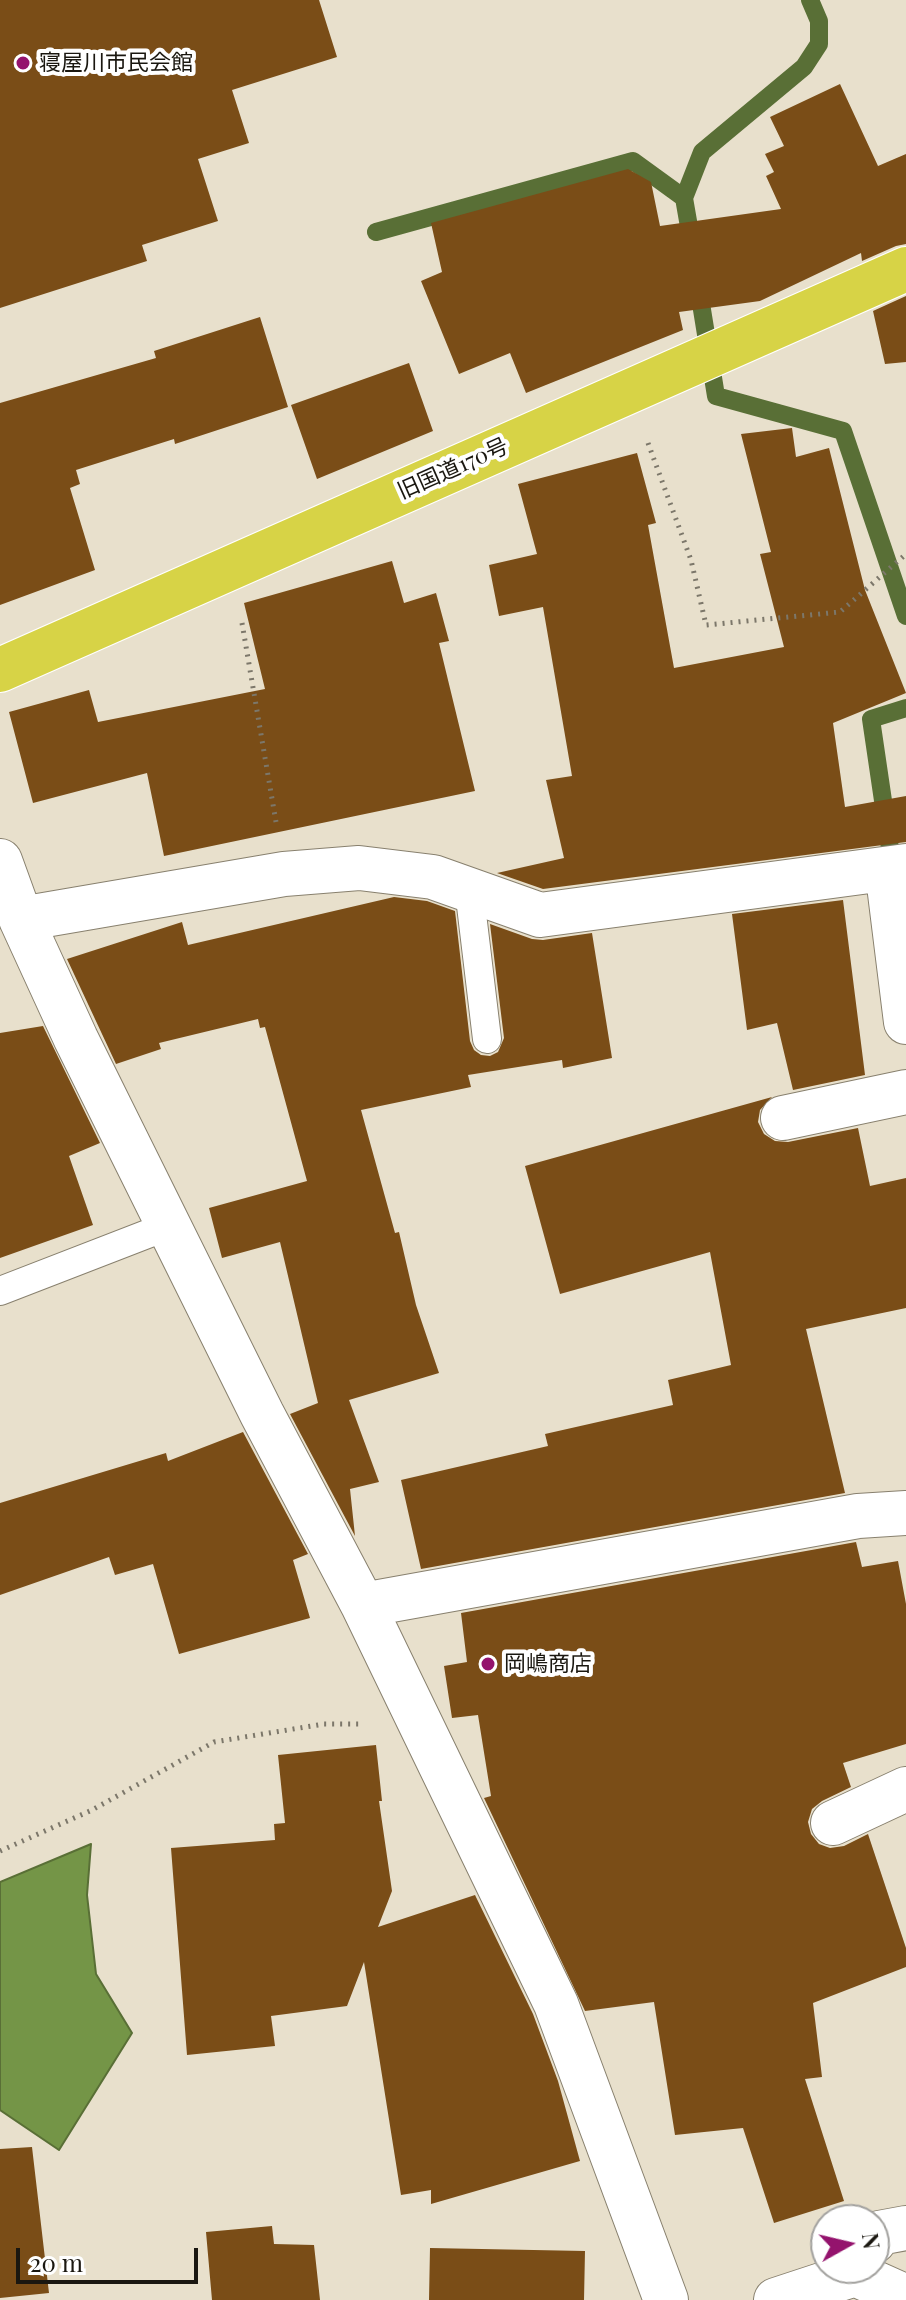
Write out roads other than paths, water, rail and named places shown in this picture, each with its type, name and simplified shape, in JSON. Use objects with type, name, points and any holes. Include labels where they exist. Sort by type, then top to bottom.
[{"type":"highway","name":"旧国道170号","points":[[0,670],[906,269]]},
{"type":"street","points":[[0,861],[21,919],[76,1039],[262,1414],[363,1605],[556,2004],[666,2300]]},
{"type":"street","points":[[21,919],[284,874],[359,868],[433,877],[540,915],[897,868],[906,1022]]},
{"type":"street","points":[[783,1118],[906,1092]]},
{"type":"street","points":[[363,1605],[858,1516],[906,1513]]},
{"type":"street","points":[[833,1823],[906,1789]]},
{"type":"street","points":[[776,2300],[811,2284]]},
{"type":"street","points":[[890,2284],[906,2297]]},
{"type":"lane","points":[[469,889],[487,1039]]},
{"type":"lane","points":[[0,1291],[168,1226]]},
{"type":"waterway","points":[[692,244],[684,198],[702,152],[804,67],[819,44],[819,21],[810,0]]},
{"type":"waterway","points":[[376,232],[633,161],[684,198]]},
{"type":"waterway","points":[[698,285],[716,396],[843,431],[906,616]]},
{"type":"waterway","points":[[891,855],[871,719],[906,708]]},
{"type":"place","name":"寝屋川市民会館","points":[[23,63]]},
{"type":"place","name":"岡嶋商店","points":[[488,1664]]}]
